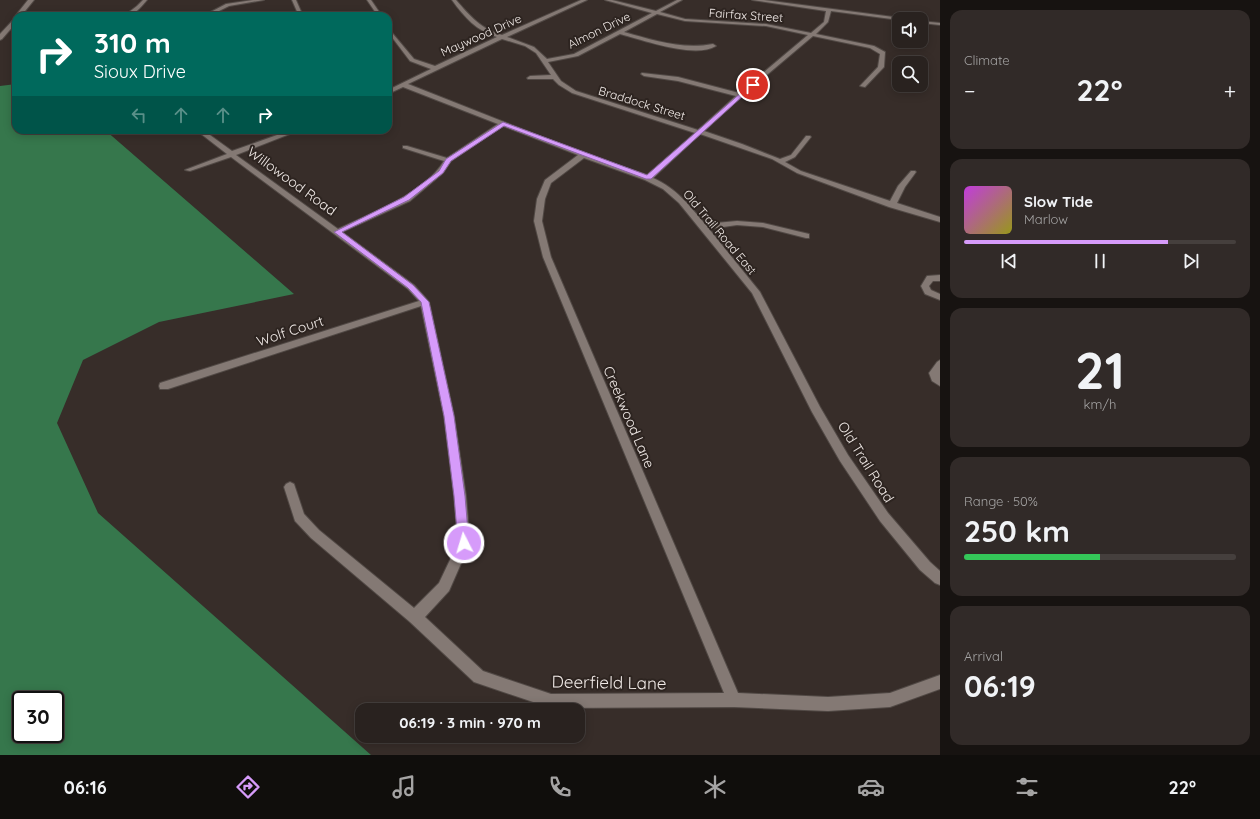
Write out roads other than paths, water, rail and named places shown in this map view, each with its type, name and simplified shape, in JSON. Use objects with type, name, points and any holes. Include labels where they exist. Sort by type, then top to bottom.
[{"type":"street","points":[[21,12],[31,0]]},
{"type":"street","points":[[132,12],[145,0]]},
{"type":"street","points":[[214,12],[228,5],[262,0]]},
{"type":"street","points":[[294,0],[299,12]]},
{"type":"street","points":[[369,0],[377,12]]},
{"type":"street","name":"Braddock Street","points":[[454,0],[479,28],[502,38],[528,46],[538,52],[546,61],[554,77],[562,86],[574,92],[740,145],[781,161],[799,172],[892,205],[940,220]]},
{"type":"street","name":"Maywood Drive","points":[[392,90],[466,52],[502,38],[585,0]]},
{"type":"street","name":"Fairfax Street","points":[[607,0],[656,13],[696,21],[766,24],[872,47],[883,53],[881,67],[863,86]]},
{"type":"street","name":"Almon Drive","points":[[546,61],[576,55],[680,0]]},
{"type":"street","points":[[754,0],[892,18]]},
{"type":"street","points":[[648,178],[740,95],[826,22],[829,10]]},
{"type":"street","points":[[928,23],[940,24]]},
{"type":"street","points":[[0,38],[12,26]]},
{"type":"street","points":[[619,32],[682,47],[705,48],[713,46]]},
{"type":"street","points":[[392,33],[412,60],[434,68]]},
{"type":"street","points":[[644,74],[684,80],[740,95]]},
{"type":"street","points":[[530,78],[554,77]]},
{"type":"street","name":"Old Trail Road East","points":[[404,85],[648,178],[666,187],[682,201],[756,292],[785,350]]},
{"type":"street","points":[[337,232],[407,199],[441,172],[448,160],[503,124]]},
{"type":"street","name":"Willowood Road","points":[[204,134],[410,287],[425,302]]},
{"type":"street","points":[[188,170],[286,134]]},
{"type":"street","points":[[781,161],[793,156],[808,137]]},
{"type":"street","points":[[405,147],[448,160]]},
{"type":"street","name":"Creekwood Lane","points":[[583,154],[548,182],[541,199],[538,221],[547,257],[734,700]]},
{"type":"street","points":[[892,205],[902,186],[913,172]]},
{"type":"street","points":[[704,227],[737,223],[763,225],[806,236]]},
{"type":"street","points":[[940,278],[930,278],[925,286],[928,292],[940,297]]},
{"type":"street","points":[[415,616],[444,587],[464,543],[460,496],[449,416],[425,302]]},
{"type":"street","name":"Wolf Court","points":[[164,386],[425,302]]},
{"type":"street","name":"Old Trail Road","points":[[785,350],[840,451],[879,511],[925,566],[940,579]]},
{"type":"street","points":[[940,364],[934,373],[940,382]]},
{"type":"street","name":"Deerfield Lane","points":[[290,487],[299,517],[315,534],[415,616],[479,677],[551,701],[734,700],[828,704],[890,700],[940,682]]}]
